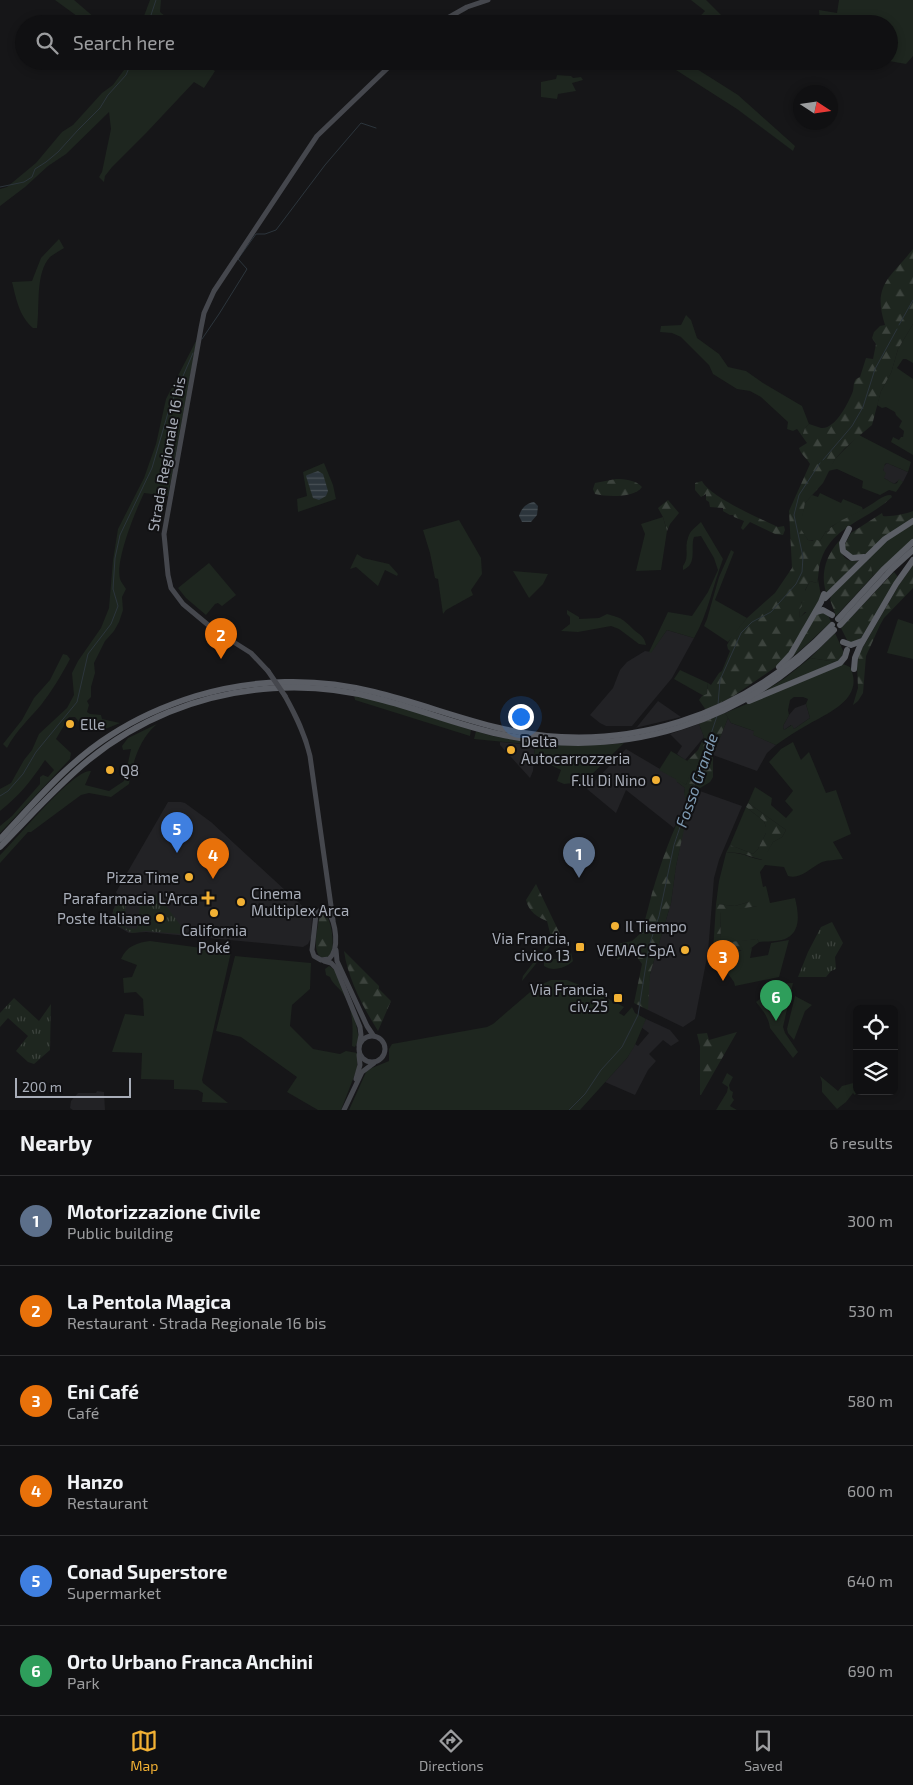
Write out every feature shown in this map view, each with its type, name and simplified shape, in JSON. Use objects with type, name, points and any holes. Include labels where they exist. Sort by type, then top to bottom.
[{"type":"highway","points":[[767,680],[771,673],[791,654],[824,596],[891,534],[913,521]]},
{"type":"highway","points":[[849,529],[842,543],[844,553],[854,559],[866,557]]},
{"type":"highway","points":[[837,619],[883,570],[913,542]]},
{"type":"highway","points":[[837,619],[913,550]]},
{"type":"highway","points":[[840,662],[854,667],[855,658],[863,640],[896,584],[913,560]]},
{"type":"highway","points":[[816,612],[826,610],[837,619]]},
{"type":"highway","points":[[0,847],[64,780],[87,760],[138,727],[168,713],[199,702],[234,693],[284,688],[315,688],[349,692],[391,702],[488,731],[522,738],[600,743],[643,737],[685,726],[732,704],[767,680],[833,628],[791,670],[743,701]]},
{"type":"highway","points":[[844,642],[855,644],[863,640]]},
{"type":"highway","points":[[732,704],[749,701],[840,662],[845,657],[847,650]]},
{"type":"highway","points":[[0,839],[64,773],[111,735],[171,705],[233,687],[282,682],[352,687],[393,696],[490,726],[551,739]]},
{"type":"main road","points":[[454,15],[488,0]]},
{"type":"main road","name":"Strada Regionale 16 bis","points":[[336,947],[310,756],[297,718],[268,671],[251,653],[213,628],[183,604],[171,588],[164,534],[204,313],[214,291],[317,136],[386,70]]},
{"type":"main road","name":"Strada Regionale 16 bis","points":[[321,960],[314,956],[312,950],[315,920],[316,914],[327,899],[328,890]]},
{"type":"main road","points":[[320,910],[327,910],[333,920]]},
{"type":"main road","points":[[321,960],[329,959],[334,954],[336,947]]},
{"type":"main road","points":[[336,947],[337,961],[373,1036]]},
{"type":"main road","points":[[321,960],[334,966],[340,976],[360,1027],[360,1065],[355,1086]]},
{"type":"main road","points":[[344,1110],[366,1068],[382,1058],[385,1048],[382,1040],[373,1036],[366,1037],[359,1045]]},
{"type":"main road","points":[[359,1053],[364,1060],[376,1062]]},
{"type":"shaded area","points":[[887,463],[908,472],[903,482],[899,480],[894,484],[884,478],[883,467]]},
{"type":"shaded area","points":[[318,471],[323,474],[328,491],[326,496],[319,500],[313,498],[306,476]]},
{"type":"shaded area","points":[[534,502],[538,506],[537,515],[531,522],[522,522],[519,516],[521,511],[526,505]]},
{"type":"shaded area","points":[[667,630],[694,638],[672,678],[632,726],[606,726],[590,715],[613,688],[620,670],[627,662],[645,651],[651,652]]},
{"type":"shaded area","points":[[658,701],[681,717],[635,728],[637,727]]},
{"type":"shaded area","points":[[806,704],[810,718],[794,729],[791,725],[784,730],[783,726],[789,715],[795,708]]},
{"type":"shaded area","points":[[728,718],[731,723],[754,731],[754,735],[776,745],[767,753],[757,771],[713,755]]},
{"type":"shaded area","points":[[699,724],[704,737],[685,760],[677,754],[682,746],[670,734]]},
{"type":"shaded area","points":[[500,742],[535,745],[533,771],[530,778],[500,745]]},
{"type":"shaded area","points":[[626,749],[677,779],[677,782],[685,788],[684,794],[687,802],[674,828],[626,790],[616,813],[587,789]]},
{"type":"shaded area","points":[[697,790],[742,806],[719,860],[714,878],[708,952],[695,1019],[683,1027],[648,1010],[648,990],[650,974],[671,903],[684,827],[689,807]]},
{"type":"shaded area","points":[[168,802],[185,803],[211,822],[311,914],[311,938],[308,944],[303,947],[146,932],[129,933],[117,926],[113,921],[112,914],[118,896],[116,892]]},
{"type":"shaded area","points":[[646,1019],[670,1030],[679,1041],[671,1046],[663,1040],[649,1054],[656,1061],[648,1070],[635,1095],[605,1082],[627,1058],[635,1044],[638,1046],[649,1033],[641,1027]]},
{"type":"shaded area","points":[[97,1091],[104,1092],[105,1110],[73,1110],[70,1108],[71,1101],[78,1093],[96,1093]]},
{"type":"green space","points":[[55,0],[74,0],[92,15],[76,15]]},
{"type":"green space","points":[[150,0],[161,0],[160,12],[164,15],[144,15]]},
{"type":"green space","points":[[691,0],[706,0],[721,15],[701,15],[705,11]]},
{"type":"green space","points":[[839,0],[913,0],[913,56],[906,64],[898,63],[898,15],[819,15],[819,10],[837,13]]},
{"type":"green space","points":[[124,70],[215,71],[204,88],[194,82],[112,167],[105,176],[104,182],[99,177],[102,172],[111,129],[109,112],[66,154],[48,166],[0,206],[0,189],[7,187],[36,163],[62,132],[73,125],[102,93],[113,85]]},
{"type":"green space","points":[[676,70],[698,70],[738,95],[795,146],[793,151],[737,109]]},
{"type":"green space","points":[[557,75],[571,76],[573,78],[581,77],[583,80],[572,83],[576,91],[558,94],[557,99],[541,97],[541,82],[556,79]]},
{"type":"green space","points":[[59,239],[64,248],[50,257],[45,264],[40,281],[37,328],[33,328],[21,312],[12,282],[32,281],[41,258]]},
{"type":"green space","points":[[913,249],[913,324],[898,349],[891,373],[881,391],[872,425],[835,459],[823,483],[805,503],[800,528],[808,540],[820,541],[826,531],[828,532],[838,522],[885,496],[891,495],[892,497],[883,505],[842,531],[826,548],[820,563],[817,583],[810,581],[805,590],[808,594],[806,601],[801,602],[799,618],[809,610],[813,613],[790,654],[780,664],[732,697],[706,710],[699,700],[707,694],[708,683],[711,685],[722,671],[730,651],[727,645],[732,636],[747,618],[775,593],[792,568],[789,511],[810,464],[799,448],[807,443],[802,436],[805,428],[809,424],[821,428],[831,425],[845,408],[853,391],[855,380],[860,377],[866,358],[873,359],[876,344],[872,338],[874,332],[880,326],[885,325],[881,300],[882,291],[891,275]]},
{"type":"green space","points":[[686,315],[691,320],[697,338],[719,354],[728,367],[746,371],[802,406],[809,424],[802,436],[797,429],[793,431],[787,429],[788,422],[761,397],[750,391],[737,389],[713,374],[709,365],[681,337],[672,333],[660,332],[661,326],[681,325]]},
{"type":"green space","points":[[913,324],[913,363],[903,359],[897,368],[913,379],[913,455],[891,442],[893,437],[899,440],[903,437],[904,431],[899,427],[902,421],[895,412],[877,405],[881,391],[891,373],[898,349]]},
{"type":"green space","points":[[197,339],[168,496],[144,493],[140,501],[123,548],[119,571],[120,579],[126,589],[122,597],[123,610],[119,622],[105,641],[94,663],[95,673],[91,687],[91,697],[87,701],[89,705],[87,712],[101,715],[102,719],[120,723],[103,730],[96,725],[80,723],[75,717],[69,717],[56,739],[71,753],[70,759],[0,833],[0,826],[12,816],[40,784],[40,777],[43,775],[48,777],[54,770],[45,760],[25,787],[0,811],[0,789],[11,783],[32,750],[39,734],[67,708],[74,695],[72,673],[101,628],[109,608],[118,529],[144,478],[156,444],[166,399]]},
{"type":"green space","points":[[859,435],[911,462],[908,472],[887,463],[885,464],[883,470],[886,473],[884,478],[894,484],[899,479],[903,482],[896,492],[889,490],[880,495],[862,488],[863,481],[837,469],[828,471],[835,459]]},
{"type":"green space","points":[[324,463],[333,485],[336,499],[298,512],[297,499],[307,496],[303,472]]},
{"type":"green space","points":[[616,479],[634,481],[642,487],[638,491],[627,495],[606,496],[595,494],[593,489],[595,483]]},
{"type":"green space","points":[[702,481],[715,494],[737,507],[778,527],[784,526],[783,535],[775,534],[750,522],[743,530],[741,528],[744,521],[723,511],[723,508],[710,507],[709,502],[706,500],[706,494],[701,497],[695,490],[695,483]]},
{"type":"green space","points":[[820,493],[841,503],[843,499],[862,507],[863,510],[832,526],[828,532],[826,531],[820,541],[808,540],[799,528],[805,503],[812,495],[818,497]]},
{"type":"green space","points":[[668,500],[679,513],[667,531],[658,508]]},
{"type":"green space","points":[[913,511],[913,519],[865,555],[849,557],[844,546],[851,533],[882,513],[883,516],[890,516]]},
{"type":"green space","points":[[663,517],[667,531],[661,570],[636,571],[645,534],[641,524]]},
{"type":"green space","points":[[459,520],[481,558],[482,574],[471,590],[473,595],[446,610],[443,614],[438,579],[435,578],[423,530]]},
{"type":"green space","points":[[701,522],[723,559],[703,619],[694,638],[667,630],[651,653],[649,652],[668,612],[692,616],[708,592],[718,570],[714,558],[701,536],[694,537],[692,560],[688,567],[683,570],[689,535]]},
{"type":"green space","points":[[913,524],[913,540],[873,576],[871,559],[865,561],[890,538]]},
{"type":"green space","points":[[841,539],[841,548],[844,556],[849,560],[858,561],[830,591],[826,592],[824,570],[832,550]]},
{"type":"green space","points":[[731,550],[734,552],[715,600],[747,618],[728,642],[704,626],[719,577]]},
{"type":"green space","points":[[357,554],[363,558],[389,564],[398,574],[397,576],[385,570],[378,586],[356,567],[350,569]]},
{"type":"green space","points":[[872,559],[873,576],[836,616],[830,600],[831,596],[865,561]]},
{"type":"green space","points":[[209,563],[236,595],[222,606],[218,603],[215,604],[206,615],[186,598],[178,588]]},
{"type":"green space","points":[[913,565],[913,588],[884,618],[880,625],[866,656],[863,693],[853,705],[858,688],[857,666],[859,654],[899,585]]},
{"type":"green space","points":[[513,571],[548,574],[543,584],[529,598]]},
{"type":"green space","points":[[894,572],[898,577],[860,640],[848,642],[841,628]]},
{"type":"green space","points":[[818,579],[821,596],[813,613],[805,612],[799,619],[802,599],[810,581],[817,583]]},
{"type":"green space","points":[[567,610],[579,617],[579,619],[599,618],[607,614],[619,618],[642,636],[646,645],[639,644],[619,629],[611,626],[578,632],[561,631],[570,624]]},
{"type":"green space","points":[[820,612],[828,615],[831,622],[792,657],[817,614]]},
{"type":"green space","points":[[898,619],[913,624],[913,659],[887,653]]},
{"type":"green space","points":[[835,633],[844,653],[838,662],[810,658]]},
{"type":"green space","points":[[63,654],[67,655],[70,659],[60,676],[45,700],[7,748],[3,744],[22,720],[34,698],[50,680]]},
{"type":"green space","points":[[810,658],[838,662],[759,695],[785,678]]},
{"type":"green space","points":[[843,664],[850,667],[853,687],[843,703],[776,745],[753,735],[754,731],[731,723],[725,713]],"holes":[[[794,697],[808,699],[806,704],[810,718],[794,729],[792,725],[784,730],[783,726],[789,715],[790,700]]]},
{"type":"green space","points":[[680,670],[708,683],[707,694],[704,696],[674,679]]},
{"type":"green space","points":[[354,695],[397,706],[471,730],[470,736],[355,700]]},
{"type":"green space","points":[[725,713],[728,718],[713,755],[713,777],[710,782],[697,790],[690,805],[687,803],[684,794],[685,788],[676,781],[677,779],[686,785],[693,765],[687,761],[698,750],[704,737],[699,724]]},
{"type":"green space","points":[[157,724],[141,744],[129,784],[111,797],[89,793],[81,795],[31,832],[28,832],[0,863],[0,855],[31,821],[72,781],[83,773],[91,771],[85,785],[109,791],[124,781],[131,749],[123,750],[122,746],[128,738]]},
{"type":"green space","points":[[476,731],[487,735],[535,742],[586,745],[624,743],[584,782],[564,784],[557,781],[561,770],[534,757],[535,745],[474,739]]},
{"type":"green space","points":[[793,742],[801,760],[809,752],[826,793],[836,790],[851,834],[833,842],[843,859],[822,862],[802,875],[793,877],[788,876],[784,867],[765,865],[760,872],[763,887],[766,886],[770,903],[795,898],[798,920],[795,930],[792,935],[781,940],[759,942],[757,939],[721,944],[720,911],[757,906],[749,902],[735,906],[716,904],[726,853],[740,854],[762,860],[773,842],[782,837],[786,830],[748,803],[755,787],[772,798],[771,805],[786,818],[793,810],[785,801],[793,791],[769,762],[781,749]]},
{"type":"green space","points":[[671,751],[694,765],[686,785],[659,770]]},
{"type":"green space","points":[[748,803],[786,830],[782,837],[773,842],[763,860],[740,854],[726,853],[730,845],[753,854],[758,849],[766,833],[764,821],[746,807]]},
{"type":"green space","points":[[686,805],[689,807],[676,866],[671,903],[650,974],[648,1010],[634,1003],[642,964],[634,953],[663,859]]},
{"type":"green space","points":[[746,807],[764,821],[766,827],[766,833],[758,849],[753,854],[730,845]]},
{"type":"green space","points":[[536,884],[560,934],[522,981],[523,976],[549,942],[550,933],[547,921],[534,914],[526,900]]},
{"type":"green space","points":[[144,894],[158,895],[181,926],[181,934],[146,931],[132,933],[116,924],[113,910],[119,903],[124,902],[126,903],[124,926],[137,929],[141,896]]},
{"type":"green space","points":[[755,895],[757,906],[720,912],[721,943],[757,939],[759,942],[746,952],[740,950],[729,956],[716,957],[713,953],[716,904],[735,906],[749,902],[749,899]]},
{"type":"green space","points":[[325,914],[331,928],[333,946],[331,956],[322,958],[317,950],[316,939],[319,918]]},
{"type":"green space","points":[[832,922],[843,943],[835,957],[836,969],[831,971],[826,977],[798,977],[821,927]]},
{"type":"green space","points":[[642,932],[634,953],[630,949],[618,960],[606,946],[632,941]]},
{"type":"green space","points":[[789,940],[779,977],[735,986],[716,957],[752,948],[750,958],[768,955],[771,943]]},
{"type":"green space","points":[[150,941],[231,952],[202,1080],[203,1083],[228,1103],[202,1102],[203,1093],[198,1090],[174,1089],[174,1080],[141,1079],[142,1053],[112,1052],[125,1014],[144,1016],[143,999],[136,992],[124,993],[123,978],[132,977],[137,965],[121,959],[132,946]]},
{"type":"green space","points":[[344,951],[379,986],[379,989],[391,1001],[378,1031],[357,993]]},
{"type":"green space","points":[[571,952],[573,961],[567,966],[551,969],[544,966],[544,961],[562,958]]},
{"type":"green space","points":[[235,956],[311,963],[310,989],[292,1005],[290,1026],[313,1049],[340,1054],[346,1051],[357,1053],[357,1069],[341,1110],[318,1110],[287,1092],[297,1077],[241,1037],[216,1031]]},
{"type":"green space","points":[[329,966],[335,970],[354,1014],[359,1039],[355,1047],[352,1046],[352,1025],[349,1005],[342,992],[330,977],[326,975],[325,969]]},
{"type":"green space","points":[[551,980],[567,980],[594,991],[624,1007],[619,1013],[624,1016],[632,1007],[635,1013],[646,1019],[627,1058],[580,1110],[349,1110],[367,1070],[389,1061],[389,1049],[392,1044],[487,1027],[536,987]]},
{"type":"green space","points":[[793,983],[783,1027],[798,1052],[793,1058],[770,1028],[767,1017],[756,1002],[772,990],[771,984]]},
{"type":"green space","points":[[795,996],[812,1005],[805,1011],[794,1040],[787,1029]]},
{"type":"green space","points":[[14,998],[39,1021],[51,1004],[50,1050],[34,1064],[28,1062],[16,1051],[28,1036],[8,1018],[0,1027],[0,1013]]},
{"type":"green space","points":[[737,1032],[700,1095],[700,1046],[697,1034],[707,1033],[709,1040]]},
{"type":"green space","points":[[727,1073],[733,1077],[729,1085],[730,1090],[733,1092],[732,1097],[734,1100],[730,1106],[737,1110],[716,1110],[727,1092],[728,1087],[722,1083]]},
{"type":"green space","points":[[820,1076],[838,1091],[842,1086],[853,1083],[853,1093],[837,1109],[822,1092]]},
{"type":"waterway","points":[[151,15],[156,0]]},
{"type":"waterway","points":[[0,187],[24,182],[32,177],[35,169],[58,152],[100,108],[128,70]]},
{"type":"waterway","points":[[202,339],[247,269],[238,259],[256,234],[265,234],[276,230],[325,165],[361,123],[376,128]]},
{"type":"waterway","name":"Fosso Grande","points":[[899,325],[913,300]]},
{"type":"waterway","name":"Fosso Grande","points":[[823,460],[852,426],[863,407],[875,369],[897,329]]},
{"type":"waterway","points":[[0,796],[8,791],[23,774],[36,752],[77,702],[88,654],[111,624],[118,606],[113,589],[115,558],[120,535],[152,468],[170,406],[193,353]]},
{"type":"waterway","name":"Fosso Grande","points":[[718,705],[720,680],[741,633],[752,622],[771,612],[796,584],[802,572],[803,557],[794,515],[799,495],[820,463]]},
{"type":"waterway","name":"Fosso Grande","points":[[569,1110],[585,1094],[601,1070],[622,1047],[638,1015],[649,946],[659,916],[674,845],[717,716]]},
{"type":"place","name":"La Pentola Magica","points":[[221,659]]},
{"type":"place","name":"Elle","points":[[70,724]]},
{"type":"place","name":"Delta Autocarrozzeria","points":[[511,750]]},
{"type":"place","name":"Q8","points":[[110,770]]},
{"type":"place","name":"F.lli Di Nino","points":[[656,780]]},
{"type":"place","name":"Conad Superstore","points":[[177,853]]},
{"type":"place","name":"Pizza Time","points":[[189,877]]},
{"type":"place","name":"Motorizzazione Civile","points":[[579,878]]},
{"type":"place","name":"Hanzo","points":[[213,879]]},
{"type":"place","name":"Parafarmacia L'Arca","points":[[208,898]]},
{"type":"place","name":"Cinema Multiplex Arca","points":[[241,902]]},
{"type":"place","name":"California Poké","points":[[214,913]]},
{"type":"place","name":"Poste Italiane","points":[[160,918]]},
{"type":"place","name":"Il Tiempo","points":[[615,926]]},
{"type":"place","name":"Via Francia, civico 13","points":[[580,947]]},
{"type":"place","name":"VEMAC SpA","points":[[685,950]]},
{"type":"place","name":"Eni Café","points":[[723,981]]},
{"type":"place","name":"Via Francia, civ.25","points":[[618,998]]},
{"type":"place","name":"Orto Urbano Franca Anchini","points":[[776,1021]]}]
